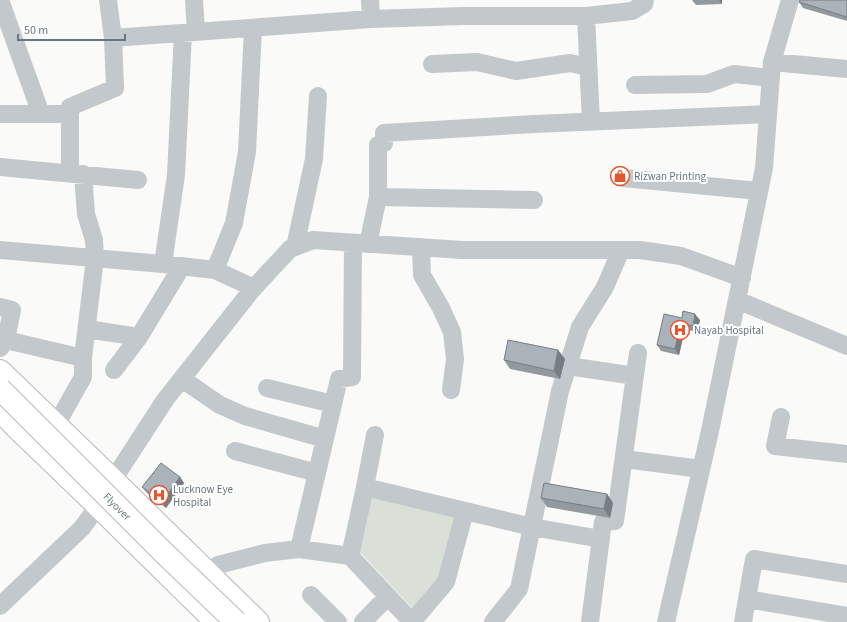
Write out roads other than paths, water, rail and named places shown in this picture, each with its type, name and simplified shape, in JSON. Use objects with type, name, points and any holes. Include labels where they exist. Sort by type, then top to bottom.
[{"type":"main road","points":[[0,371],[258,622]]},
{"type":"main road","name":"Flyover","points":[[0,389],[163,552],[236,622]]},
{"type":"main road","points":[[0,410],[216,622]]},
{"type":"street","points":[[0,0],[41,114]]},
{"type":"street","points":[[56,425],[83,377],[83,358],[95,258],[94,240],[86,214],[77,174],[70,107],[115,88],[113,38],[108,0]]},
{"type":"street","points":[[163,264],[176,175],[194,0]]},
{"type":"street","points":[[370,0],[371,19]]},
{"type":"street","points":[[113,38],[371,19],[462,8],[586,16],[632,11],[644,4],[645,0]]},
{"type":"street","points":[[666,622],[701,469],[764,168],[772,70],[790,0]]},
{"type":"street","points":[[586,16],[591,122]]},
{"type":"street","points":[[215,270],[234,223],[246,152],[253,28]]},
{"type":"street","points":[[432,64],[477,62],[516,71],[570,63],[588,67]]},
{"type":"street","points":[[635,85],[707,84],[734,74],[772,70],[847,69]]},
{"type":"street","points":[[295,247],[314,159],[318,96]]},
{"type":"street","points":[[0,114],[70,114]]},
{"type":"street","points":[[299,550],[339,379],[352,376],[360,243],[378,197],[378,145],[384,143],[384,133],[768,114]]},
{"type":"street","points":[[0,166],[138,180]]},
{"type":"street","points":[[623,178],[759,191]]},
{"type":"street","points":[[378,197],[534,200]]},
{"type":"street","points":[[0,606],[82,528],[98,506],[113,480],[165,400],[254,288],[290,249],[313,240],[462,250],[640,250],[681,256],[742,278]]},
{"type":"street","points":[[421,247],[422,275],[441,308],[452,332],[455,359],[451,390]]},
{"type":"street","points":[[0,250],[215,270],[254,288]]},
{"type":"street","points":[[493,622],[519,589],[560,391],[580,327],[605,287],[621,250]]},
{"type":"street","points":[[114,370],[139,337],[182,266]]},
{"type":"street","points":[[0,293],[0,297]]},
{"type":"street","points":[[737,300],[847,346]]},
{"type":"street","points":[[0,307],[12,310],[3,344],[83,358]]},
{"type":"street","points":[[87,329],[139,337]]},
{"type":"street","points":[[590,622],[603,522],[615,522],[638,354]]},
{"type":"street","points":[[568,366],[635,376]]},
{"type":"street","points":[[182,379],[220,405],[246,416],[325,439]]},
{"type":"street","points":[[267,388],[333,404]]},
{"type":"street","points":[[781,417],[775,446],[847,454]]},
{"type":"street","points":[[350,556],[365,487],[374,435]]},
{"type":"street","points":[[235,451],[317,473]]},
{"type":"street","points":[[624,459],[701,469]]},
{"type":"street","points":[[365,487],[532,527],[601,539]]},
{"type":"street","points":[[209,573],[218,565],[265,553],[299,550],[350,556],[412,622],[446,582],[465,511]]},
{"type":"street","points":[[743,622],[754,559],[847,574]]},
{"type":"street","points":[[311,595],[338,622]]},
{"type":"street","points":[[363,622],[388,596]]},
{"type":"street","points":[[747,599],[847,616]]},
{"type":"place","name":"Rizwan Printing","points":[[620,176]]},
{"type":"place","name":"Nayab Hospital","points":[[680,330]]},
{"type":"place","name":"Lucknow Eye Hospital","points":[[159,495]]}]
